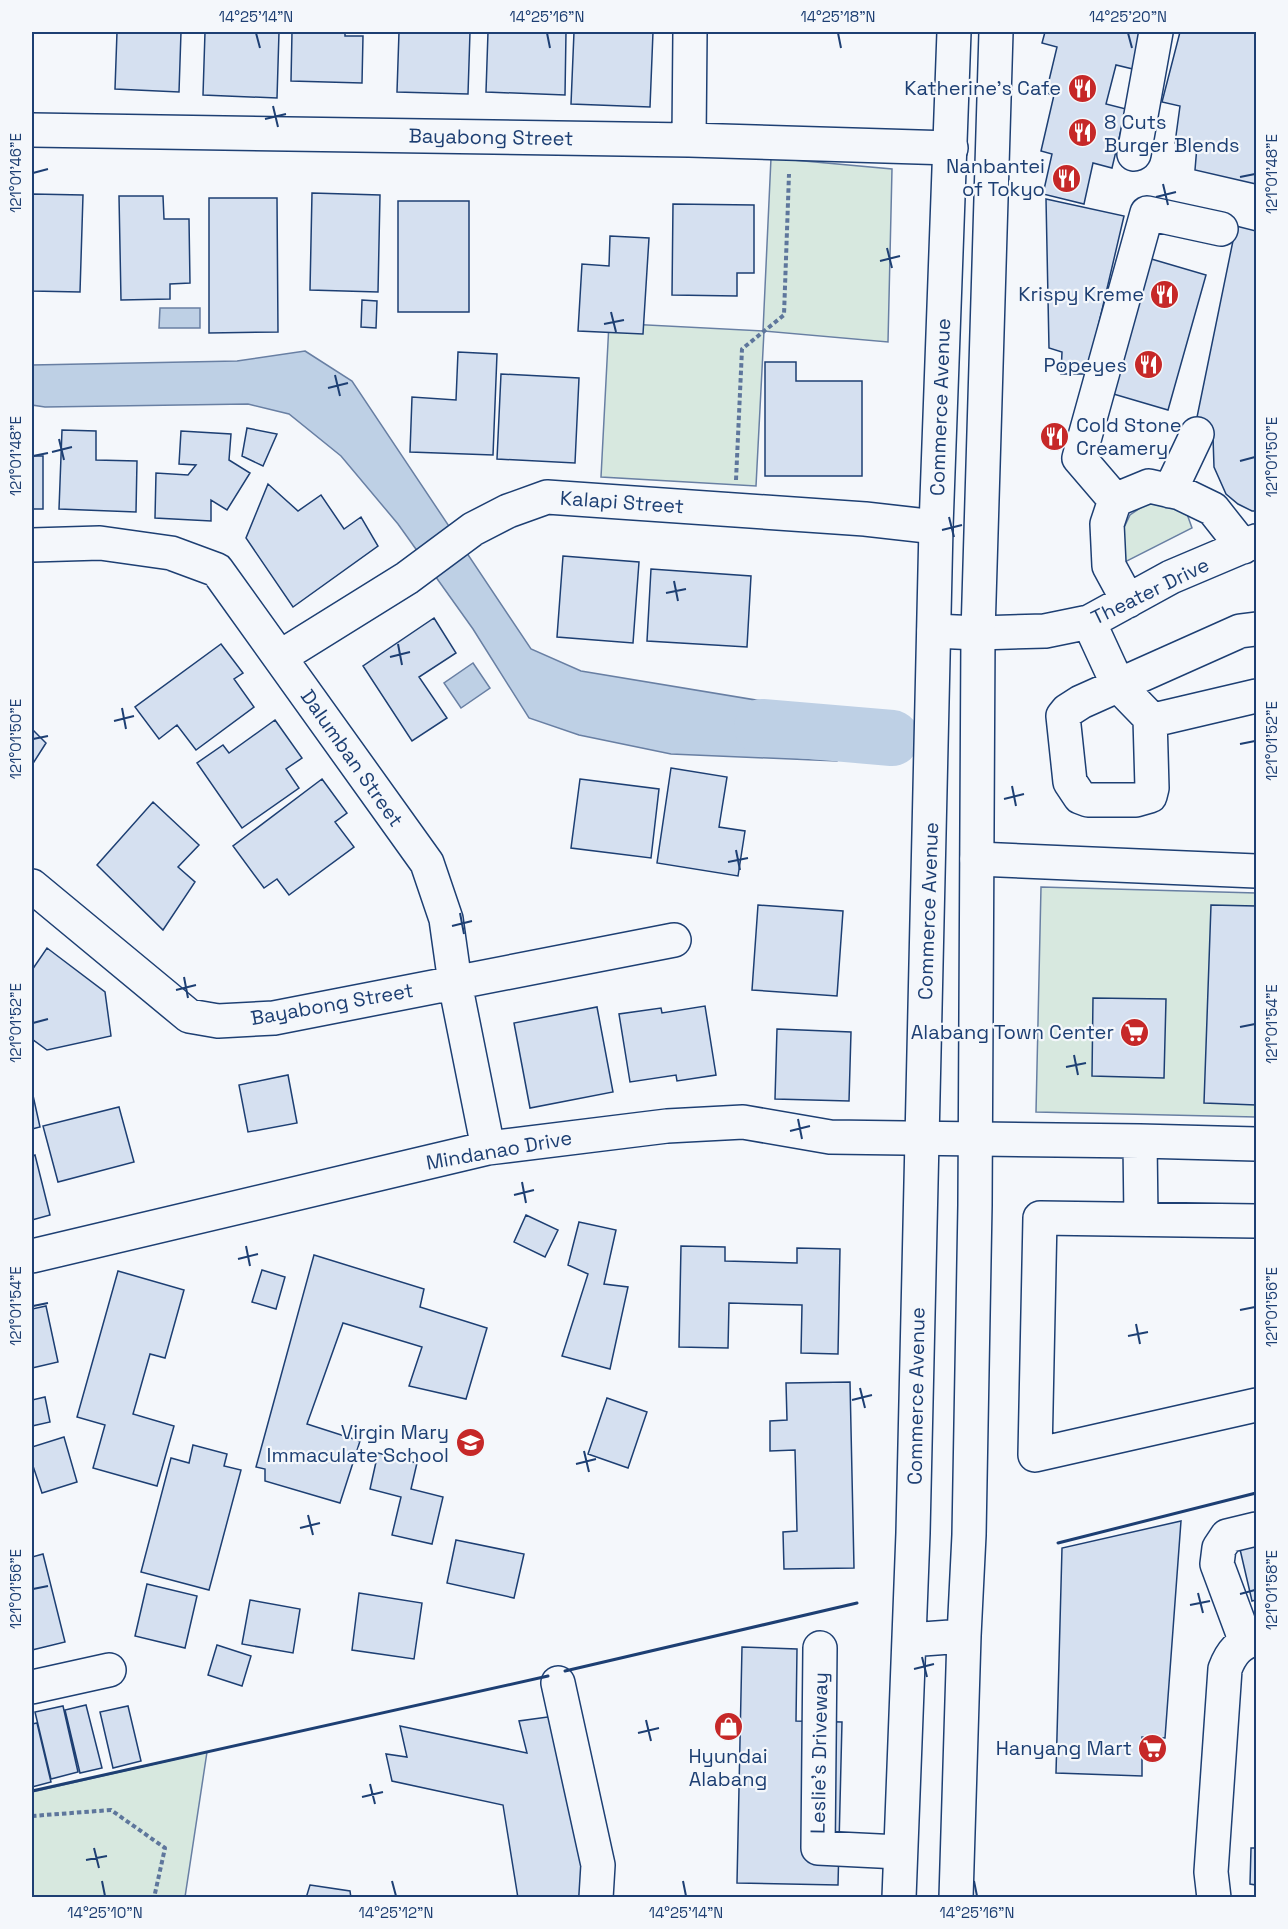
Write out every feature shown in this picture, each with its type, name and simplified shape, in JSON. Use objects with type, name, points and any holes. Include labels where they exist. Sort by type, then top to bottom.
[{"type":"street","points":[[689,140],[690,32]]},
{"type":"street","name":"Commerce Avenue","points":[[899,1898],[909,1640],[936,526],[954,32]]},
{"type":"street","points":[[956,1898],[969,1535],[975,1139],[978,633],[996,32]]},
{"type":"street","points":[[1134,154],[1156,32]]},
{"type":"street","name":"Bayabong Street","points":[[32,130],[689,140],[951,148]]},
{"type":"street","points":[[1115,500],[1079,458],[1147,213],[1221,229]]},
{"type":"street","points":[[1170,491],[1197,434]]},
{"type":"street","points":[[1128,601],[1109,566],[1107,524],[1115,500],[1149,486],[1180,493],[1213,509],[1250,544]]},
{"type":"street","name":"Kalapi Street","points":[[280,657],[407,578],[473,529],[508,511],[548,497],[936,526]]},
{"type":"street","name":"Dalumban Street","points":[[32,545],[100,543],[171,553],[217,570],[427,863],[446,919],[455,983],[488,1148]]},
{"type":"street","name":"Theater Drive","points":[[933,631],[978,633],[1054,630],[1089,622],[1171,577],[1250,544]]},
{"type":"street","points":[[1089,622],[1118,685],[1150,718],[1158,719],[1257,696]]},
{"type":"street","points":[[1150,718],[1152,788],[1150,796],[1143,800],[1088,800],[1080,797],[1070,782],[1063,716],[1066,711],[1081,702],[1240,631],[1257,629]]},
{"type":"street","points":[[977,859],[1257,871]]},
{"type":"street","name":"Bayabong Street","points":[[32,886],[189,1016],[218,1021],[274,1018],[674,940]]},
{"type":"street","name":"Mindanao Drive","points":[[32,1256],[488,1148],[667,1126],[743,1122],[830,1137],[1257,1144]]},
{"type":"street","points":[[1140,1141],[1141,1219]]},
{"type":"street","points":[[1257,1221],[1040,1218],[1035,1455],[1257,1405]]},
{"type":"street","points":[[1214,1898],[1211,1872],[1223,1681],[1229,1658],[1237,1648],[1251,1640],[1217,1563],[1219,1548],[1227,1536],[1257,1529]]},
{"type":"street","points":[[909,1640],[964,1636]]},
{"type":"street","name":"Leslie's Driveway","points":[[820,1648],[818,1848],[900,1852]]},
{"type":"street","points":[[32,1687],[109,1670]]},
{"type":"street","points":[[558,1683],[598,1865],[596,1898]]},
{"type":"path","points":[[734,510],[742,349],[784,315],[790,144]]},
{"type":"path","points":[[32,1816],[111,1810],[165,1848],[154,1898]]},
{"type":"shaded area","points":[[771,158],[892,169],[888,342],[764,331],[756,486],[601,477],[609,323],[763,331]]},
{"type":"shaded area","points":[[1170,502],[1187,514],[1192,528],[1125,562],[1120,536],[1130,515],[1146,504]]},
{"type":"shaded area","points":[[1041,887],[1256,893],[1256,1117],[1036,1112]]},
{"type":"shaded area","points":[[207,1752],[185,1897],[32,1897],[32,1792]]},
{"type":"water","points":[[160,308],[200,308],[200,328],[159,328]]},
{"type":"water","points":[[305,351],[352,381],[531,649],[581,671],[840,714],[837,761],[671,754],[579,735],[529,718],[473,629],[398,524],[341,456],[289,414],[248,404],[45,407],[32,405],[32,365],[237,361]]},
{"type":"water","points":[[473,663],[490,688],[461,708],[444,683]]},
{"type":"building","points":[[117,32],[181,32],[179,92],[115,89]]},
{"type":"building","points":[[205,32],[279,32],[277,98],[203,95]]},
{"type":"building","points":[[292,32],[345,32],[345,36],[363,36],[362,83],[291,81]]},
{"type":"building","points":[[399,32],[470,32],[468,94],[397,92]]},
{"type":"building","points":[[488,32],[566,32],[565,95],[486,92]]},
{"type":"building","points":[[574,32],[653,32],[650,107],[571,104]]},
{"type":"building","points":[[1045,32],[1146,32],[1137,70],[1116,65],[1106,104],[1126,109],[1112,168],[1093,163],[1084,204],[1043,194],[1052,154],[1041,151],[1054,95],[1046,93],[1057,47],[1042,43]]},
{"type":"building","points":[[1180,32],[1256,32],[1256,184],[1195,170],[1197,146],[1175,143],[1180,106],[1162,102]]},
{"type":"building","points":[[312,193],[380,195],[378,292],[310,290]]},
{"type":"building","points":[[32,194],[83,195],[80,292],[32,291]]},
{"type":"building","points":[[119,196],[163,196],[164,219],[189,219],[190,283],[170,284],[170,299],[121,300]]},
{"type":"building","points":[[209,198],[277,198],[278,332],[209,333]]},
{"type":"building","points":[[1046,199],[1124,216],[1087,374],[1061,374],[1062,352],[1049,348]]},
{"type":"building","points":[[398,201],[469,201],[469,312],[398,312]]},
{"type":"building","points":[[673,204],[754,205],[754,273],[737,273],[737,296],[672,295]]},
{"type":"building","points":[[1236,226],[1256,231],[1256,511],[1238,504],[1226,494],[1214,467],[1213,437],[1197,434],[1195,427]]},
{"type":"building","points":[[610,236],[649,238],[643,334],[578,331],[582,264],[609,266]]},
{"type":"building","points":[[1148,258],[1206,275],[1168,410],[1110,393]]},
{"type":"building","points":[[362,300],[377,301],[376,328],[361,327]]},
{"type":"building","points":[[458,352],[497,354],[493,455],[410,452],[412,397],[456,400]]},
{"type":"building","points":[[765,362],[796,362],[796,381],[862,381],[862,476],[765,476]]},
{"type":"building","points":[[501,374],[579,378],[575,463],[497,459]]},
{"type":"building","points":[[247,428],[277,434],[263,466],[242,456]]},
{"type":"building","points":[[62,430],[96,431],[96,460],[137,461],[136,512],[59,509]]},
{"type":"building","points":[[181,431],[231,434],[229,460],[250,473],[227,510],[211,500],[211,521],[155,518],[156,473],[188,475],[196,465],[179,464]]},
{"type":"building","points":[[32,456],[43,456],[43,509],[32,509]]},
{"type":"building","points":[[268,484],[298,511],[321,495],[344,529],[361,517],[378,546],[293,607],[246,538]]},
{"type":"building","points":[[563,556],[639,562],[633,643],[557,637]]},
{"type":"building","points":[[651,569],[751,576],[747,647],[647,641]]},
{"type":"building","points":[[434,618],[456,653],[419,677],[447,718],[412,741],[363,666]]},
{"type":"building","points":[[221,644],[243,673],[234,679],[254,707],[196,750],[177,725],[159,739],[135,707]]},
{"type":"building","points":[[275,720],[302,758],[286,769],[299,788],[242,828],[197,763],[223,745],[229,753]]},
{"type":"building","points":[[32,729],[46,743],[32,765]]},
{"type":"building","points":[[671,768],[727,777],[719,827],[745,831],[738,876],[657,863]]},
{"type":"building","points":[[322,779],[347,813],[335,822],[354,847],[289,895],[277,879],[264,888],[233,846]]},
{"type":"building","points":[[580,779],[659,789],[651,858],[571,848]]},
{"type":"building","points":[[153,802],[199,845],[178,867],[195,882],[163,930],[97,865]]},
{"type":"building","points":[[758,905],[843,911],[837,996],[752,990]]},
{"type":"building","points":[[1211,905],[1256,906],[1256,1105],[1204,1103]]},
{"type":"building","points":[[47,948],[105,992],[111,1036],[47,1050],[32,1039],[32,970]]},
{"type":"building","points":[[1093,998],[1166,999],[1164,1078],[1092,1076]]},
{"type":"building","points":[[705,1006],[716,1075],[677,1081],[676,1075],[630,1082],[619,1014],[661,1008],[662,1013]]},
{"type":"building","points":[[597,1007],[613,1092],[530,1108],[514,1023]]},
{"type":"building","points":[[777,1029],[851,1032],[849,1101],[775,1099]]},
{"type":"building","points":[[288,1075],[297,1123],[248,1132],[239,1085]]},
{"type":"building","points":[[32,1091],[40,1127],[32,1129]]},
{"type":"building","points":[[119,1107],[134,1162],[58,1182],[43,1126]]},
{"type":"building","points":[[35,1155],[50,1215],[32,1220],[32,1156]]},
{"type":"building","points":[[526,1215],[558,1230],[545,1257],[514,1242]]},
{"type":"building","points":[[579,1222],[616,1230],[604,1284],[628,1287],[610,1369],[562,1356],[588,1274],[568,1265]]},
{"type":"building","points":[[681,1246],[725,1247],[725,1261],[797,1263],[797,1248],[840,1249],[838,1354],[801,1353],[802,1305],[729,1303],[728,1348],[679,1347]]},
{"type":"building","points":[[314,1255],[424,1289],[420,1307],[487,1328],[466,1399],[409,1386],[422,1347],[343,1323],[307,1424],[360,1441],[340,1503],[265,1481],[265,1469],[256,1467]]},
{"type":"building","points":[[262,1270],[285,1277],[276,1309],[252,1302]]},
{"type":"building","points":[[118,1271],[184,1290],[165,1358],[150,1354],[133,1414],[174,1426],[157,1486],[93,1468],[105,1425],[77,1417]]},
{"type":"building","points":[[46,1306],[58,1362],[32,1368],[32,1309]]},
{"type":"building","points":[[850,1382],[854,1568],[784,1569],[783,1532],[797,1531],[795,1450],[770,1451],[770,1421],[787,1420],[786,1383]]},
{"type":"building","points":[[45,1397],[50,1422],[32,1426],[32,1400]]},
{"type":"building","points":[[607,1398],[647,1412],[628,1468],[588,1454]]},
{"type":"building","points":[[64,1437],[77,1482],[42,1493],[32,1463],[32,1447]]},
{"type":"building","points":[[193,1445],[227,1454],[224,1466],[241,1470],[209,1590],[141,1572],[171,1458],[189,1463]]},
{"type":"building","points":[[378,1453],[417,1463],[411,1489],[443,1497],[432,1544],[392,1535],[401,1497],[370,1489]]},
{"type":"building","points":[[1181,1521],[1165,1738],[1142,1737],[1142,1776],[1056,1773],[1062,1548]]},
{"type":"building","points":[[456,1540],[524,1554],[514,1598],[447,1583]]},
{"type":"building","points":[[1256,1541],[1256,1600],[1252,1601],[1239,1545]]},
{"type":"building","points":[[43,1554],[65,1642],[32,1650],[32,1557]]},
{"type":"building","points":[[147,1584],[197,1596],[185,1648],[135,1636]]},
{"type":"building","points":[[359,1593],[422,1603],[414,1659],[352,1650]]},
{"type":"building","points":[[250,1600],[300,1609],[293,1653],[242,1644]]},
{"type":"building","points":[[217,1645],[251,1656],[242,1686],[208,1675]]},
{"type":"building","points":[[742,1647],[797,1649],[796,1721],[842,1722],[838,1885],[737,1883]]},
{"type":"building","points":[[86,1705],[102,1768],[80,1773],[65,1710]]},
{"type":"building","points":[[63,1706],[78,1772],[51,1779],[35,1712]]},
{"type":"building","points":[[128,1706],[141,1761],[113,1768],[100,1712]]},
{"type":"building","points":[[562,1715],[589,1898],[518,1898],[503,1805],[392,1781],[386,1754],[407,1757],[400,1726],[527,1753],[519,1721]]},
{"type":"building","points":[[37,1723],[51,1782],[32,1787],[32,1724]]},
{"type":"building","points":[[1251,1848],[1256,1848],[1256,1885],[1250,1884]]},
{"type":"building","points":[[310,1885],[350,1891],[351,1898],[306,1898]]},
{"type":"waterway","points":[[762,727],[892,738]]},
{"type":"wall","points":[[1058,1543],[1256,1493]]},
{"type":"wall","points":[[565,1671],[857,1603]]},
{"type":"wall","points":[[32,1791],[548,1676]]},
{"type":"place","name":"Katherine's Cafe","points":[[1082,88]]},
{"type":"place","name":"8 Cuts Burger Blends","points":[[1083,133]]},
{"type":"place","name":"Nanbantei of Tokyo","points":[[1066,178]]},
{"type":"place","name":"Krispy Kreme","points":[[1165,294]]},
{"type":"place","name":"Popeyes","points":[[1148,365]]},
{"type":"place","name":"Cold Stone Creamery","points":[[1055,437]]},
{"type":"place","name":"Alabang Town Center","points":[[1135,1032]]},
{"type":"place","name":"Virgin Mary Immaculate School","points":[[470,1443]]},
{"type":"place","name":"Hyundai Alabang","points":[[728,1726]]},
{"type":"place","name":"Hanyang Mart","points":[[1153,1748]]}]
